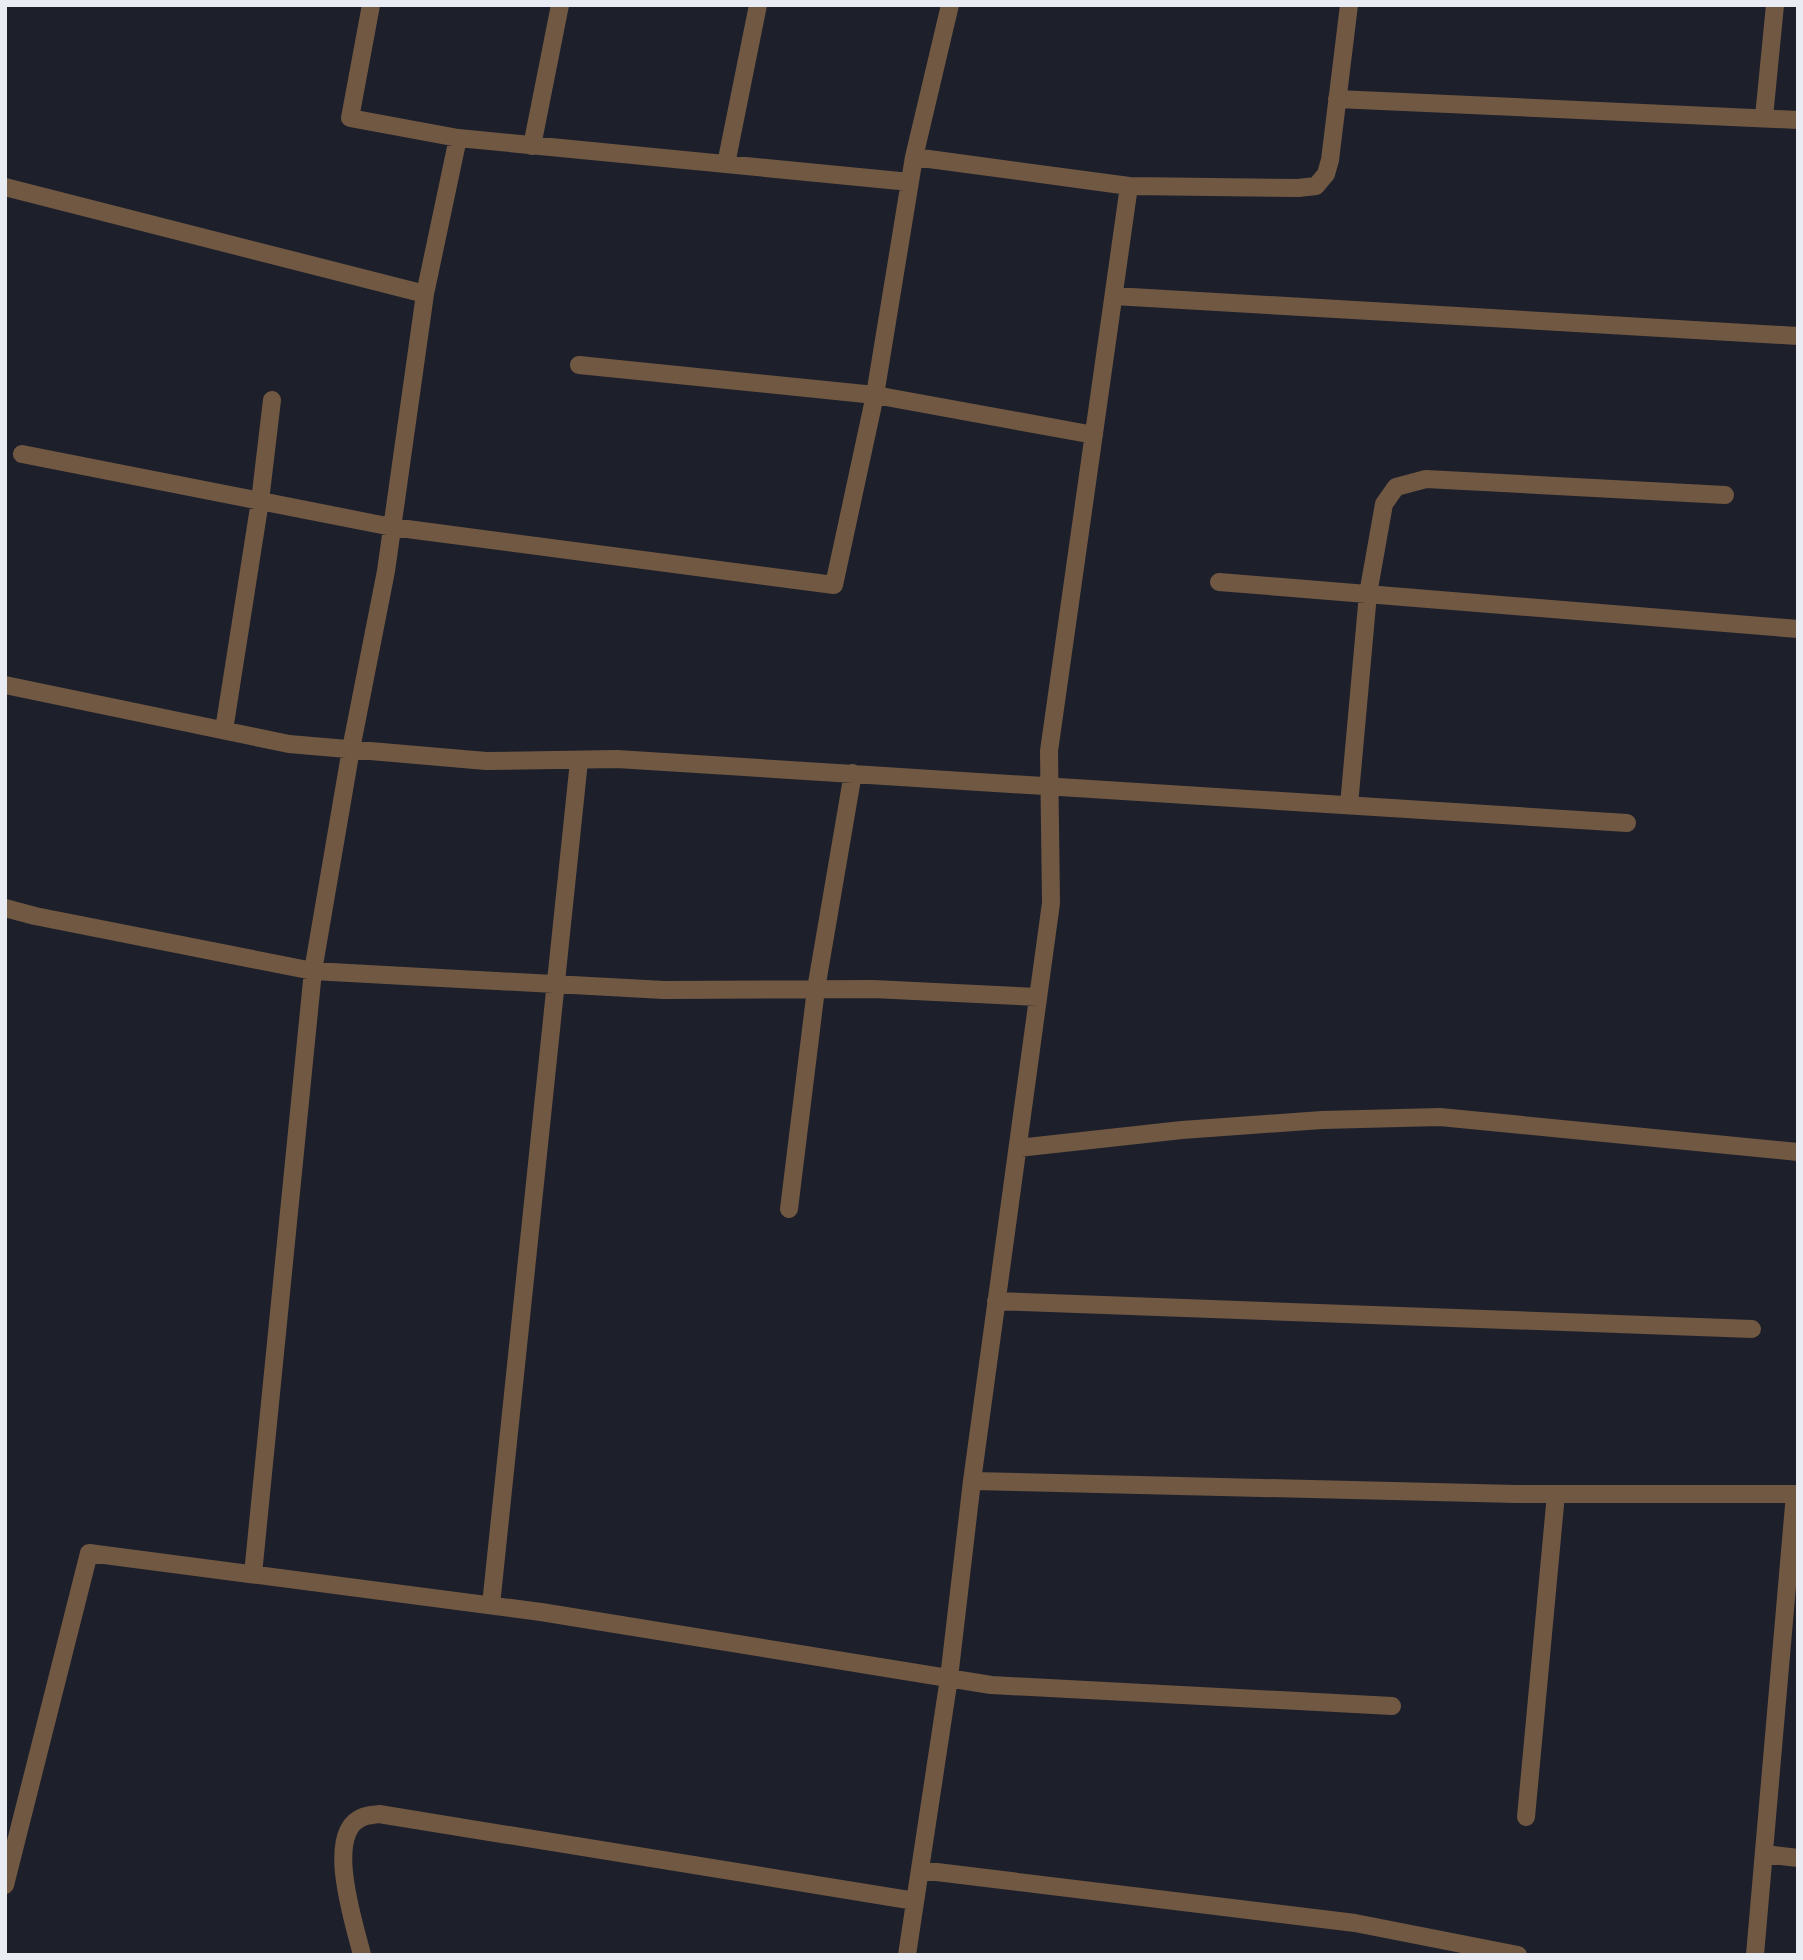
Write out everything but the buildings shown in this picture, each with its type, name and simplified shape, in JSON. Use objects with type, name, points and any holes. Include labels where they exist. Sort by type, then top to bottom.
[{"type":"street","points":[[371,5],[350,118],[458,138],[910,182]]},
{"type":"street","points":[[532,146],[560,5]]},
{"type":"street","points":[[726,164],[758,5]]},
{"type":"street","points":[[22,454],[392,527],[834,585],[875,396],[914,157],[950,5]]},
{"type":"street","points":[[914,157],[1129,186],[1316,186],[1326,174],[1330,160],[1349,5]]},
{"type":"street","points":[[1764,117],[1775,5]]},
{"type":"street","points":[[1337,99],[1798,120]]},
{"type":"street","points":[[253,1574],[313,971],[351,749],[386,571],[425,294],[458,138]]},
{"type":"street","points":[[906,1955],[948,1678],[972,1481],[1051,903],[1049,751],[1129,186]]},
{"type":"street","points":[[5,187],[425,294]]},
{"type":"street","points":[[1114,296],[1798,336]]},
{"type":"street","points":[[579,365],[875,396],[1094,435]]},
{"type":"street","points":[[224,730],[260,501],[272,400]]},
{"type":"street","points":[[1349,805],[1368,594],[1384,504],[1396,487],[1426,479],[1725,495]]},
{"type":"street","points":[[1219,582],[1798,629]]},
{"type":"street","points":[[5,685],[289,744],[486,761],[617,759],[1627,823]]},
{"type":"street","points":[[491,1605],[579,761]]},
{"type":"street","points":[[789,1209],[816,989],[853,773]]},
{"type":"street","points":[[5,908],[313,971],[664,989],[873,989],[1038,997]]},
{"type":"street","points":[[1017,1148],[1182,1130],[1322,1120],[1440,1117],[1798,1152]]},
{"type":"street","points":[[996,1301],[1752,1329]]},
{"type":"street","points":[[972,1481],[1556,1494],[1797,1494],[1755,1955]]},
{"type":"street","points":[[1526,1817],[1556,1494]]},
{"type":"street","points":[[5,1885],[89,1553],[491,1605],[991,1685],[1392,1706]]},
{"type":"street","points":[[362,1955],[343,1869],[342,1847],[350,1828],[361,1817],[379,1814],[915,1901]]},
{"type":"street","points":[[1764,1854],[1798,1858]]},
{"type":"street","points":[[919,1870],[1355,1923],[1518,1955]]}]
